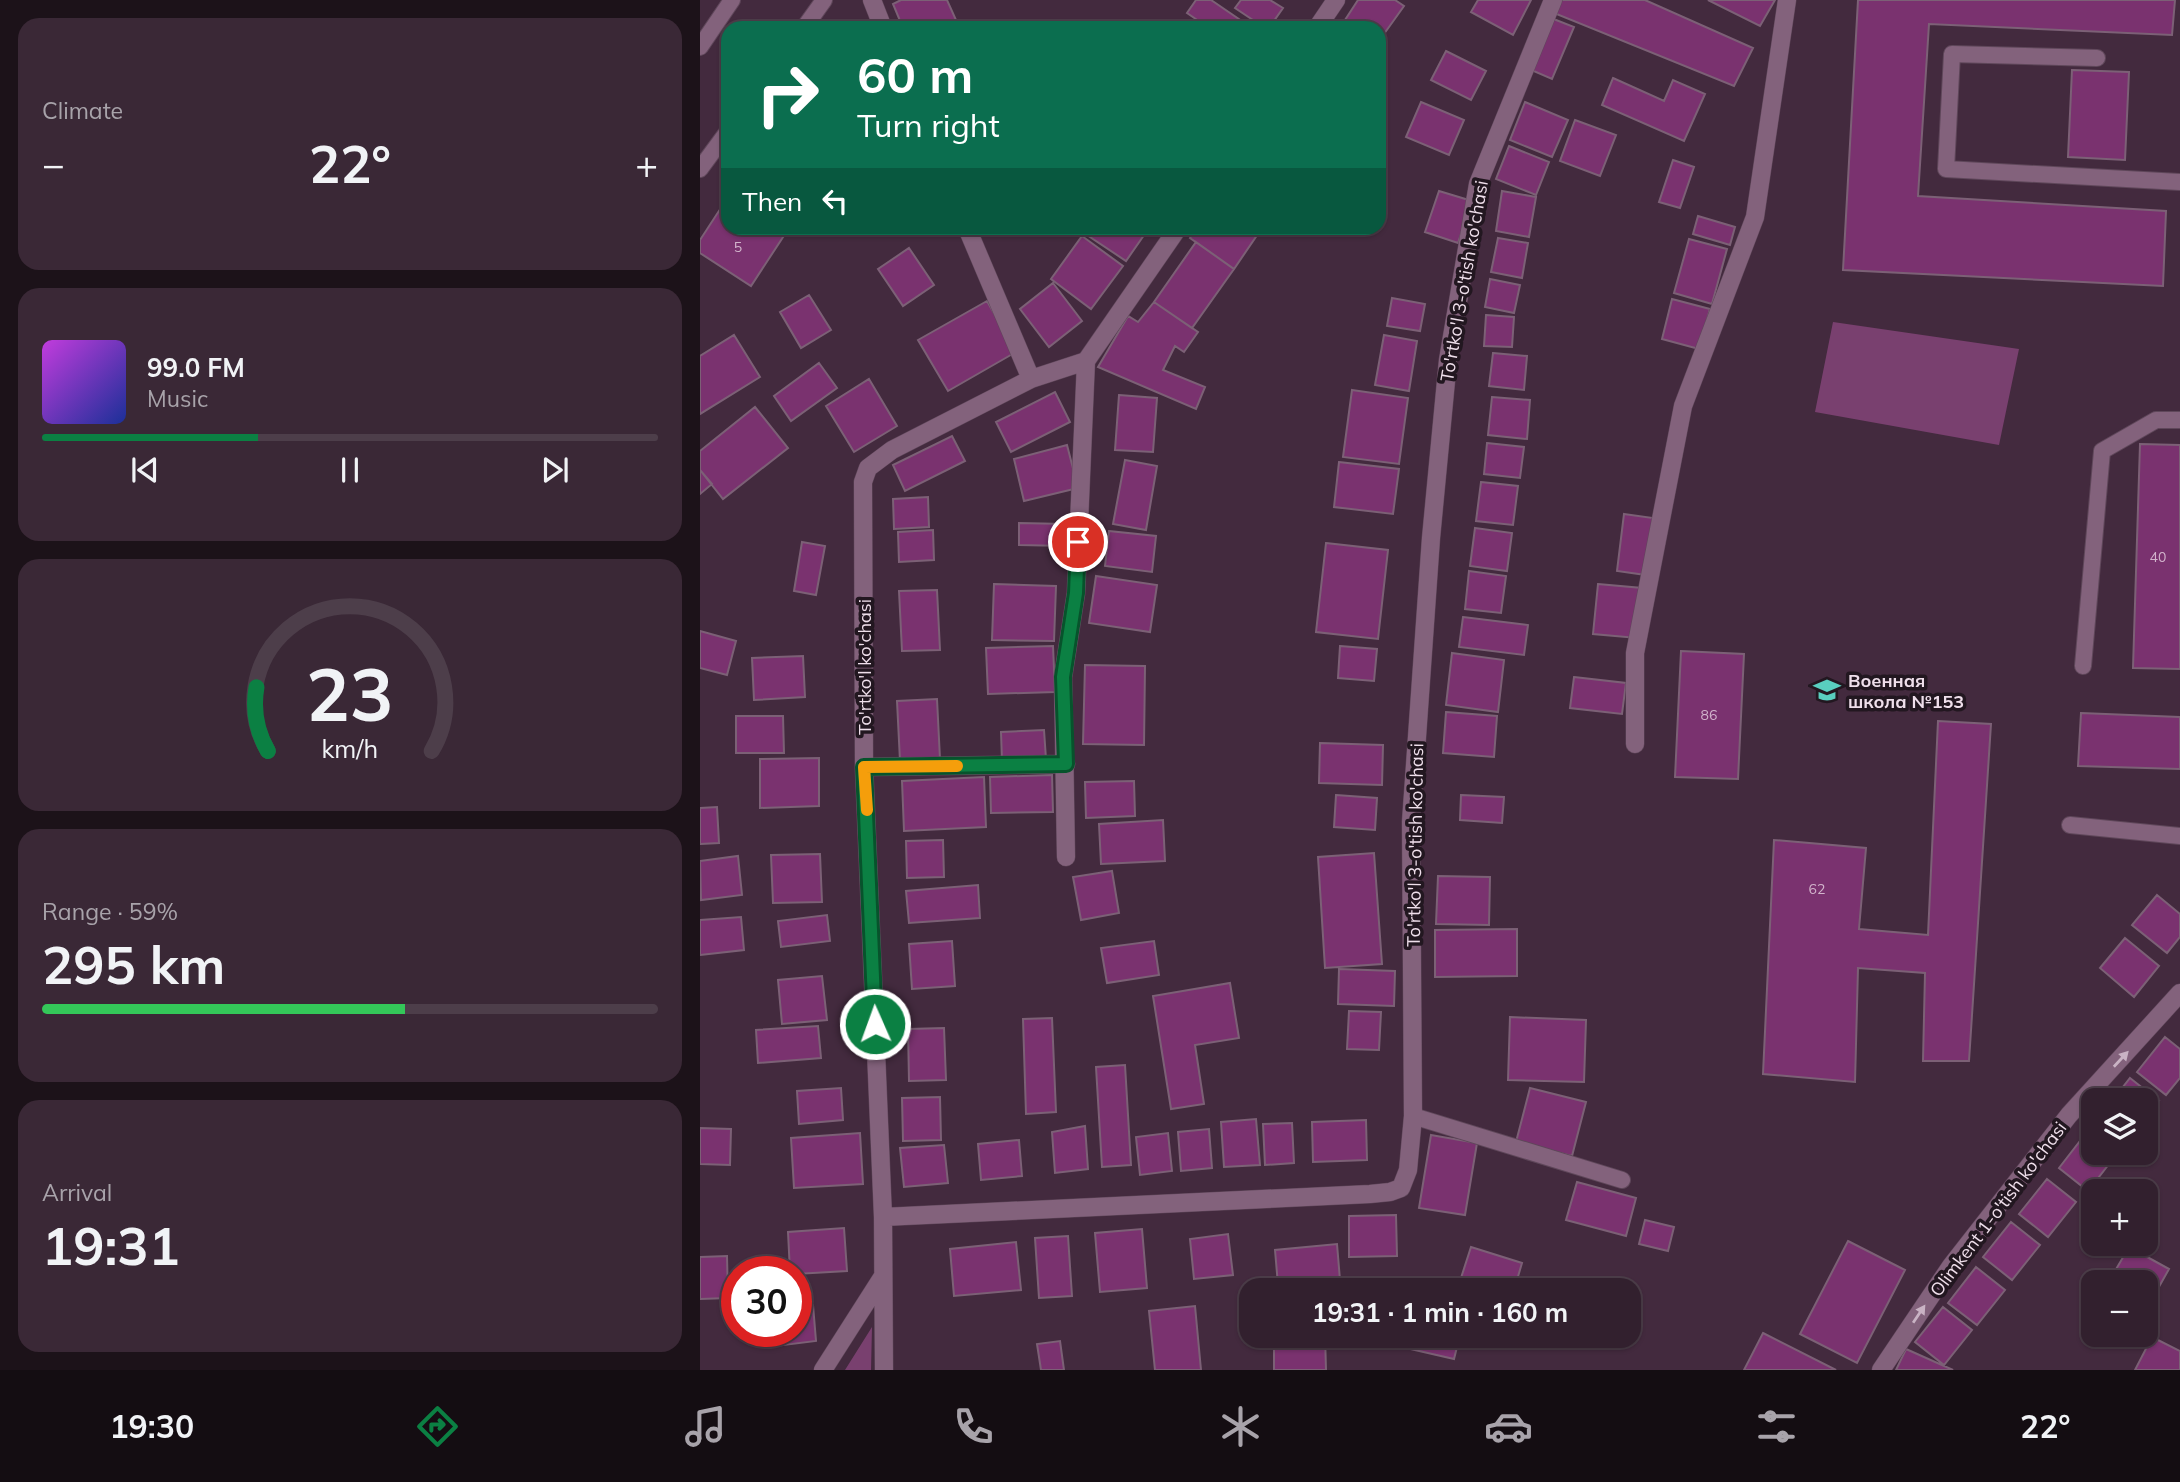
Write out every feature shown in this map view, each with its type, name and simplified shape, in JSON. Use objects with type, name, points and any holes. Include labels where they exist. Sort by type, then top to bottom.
[{"type":"street","points":[[872,0],[880,21]]},
{"type":"street","points":[[1322,21],[1336,0]]},
{"type":"street","name":"To'rtko'l 3-o'tish ko'chasi","points":[[883,1217],[1390,1192],[1401,1188],[1408,1170],[1413,1116],[1411,822],[1431,538],[1448,360],[1478,184],[1553,0]]},
{"type":"street","points":[[1635,744],[1635,653],[1683,406],[1755,217],[1787,0]]},
{"type":"street","points":[[970,235],[1031,379]]},
{"type":"street","points":[[1066,857],[1063,677],[1076,593],[1086,361],[1173,235]]},
{"type":"street","name":"To'rtko'l ko'chasi","points":[[884,1370],[883,1217],[864,767],[863,482],[868,468],[892,450],[1031,379],[1086,361]]},
{"type":"street","points":[[864,767],[1066,764]]},
{"type":"street","name":"Olimkent 1-o'tish ko'chasi","points":[[1881,1370],[1951,1266],[2061,1125],[2180,993]]},
{"type":"street","points":[[822,1370],[884,1274]]},
{"type":"lane","points":[[700,47],[732,0]]},
{"type":"lane","points":[[809,21],[824,0]]},
{"type":"lane","points":[[2097,58],[1952,54],[1946,169],[2180,182]]},
{"type":"lane","points":[[700,169],[721,140]]},
{"type":"lane","points":[[2083,666],[2102,451],[2156,420],[2180,419]]},
{"type":"lane","points":[[2070,825],[2180,836]]},
{"type":"lane","points":[[1413,1116],[1622,1180]]},
{"type":"shaded area","points":[[1833,322],[2019,349],[1999,445],[1815,412]]},
{"type":"shaded area","points":[[872,1327],[871,1370],[845,1370]]},
{"type":"building","points":[[901,0],[947,0],[956,20],[900,21],[893,4]]},
{"type":"building","points":[[1196,0],[1211,0],[1242,21],[1199,21],[1187,13]]},
{"type":"building","points":[[1241,0],[1270,0],[1283,8],[1274,21],[1254,21],[1235,8]]},
{"type":"building","points":[[1358,0],[1395,0],[1404,6],[1386,31],[1386,21],[1345,20]]},
{"type":"building","points":[[1478,0],[1531,0],[1513,35],[1471,12]]},
{"type":"building","points":[[1560,0],[1645,0],[1753,48],[1734,86],[1554,13]]},
{"type":"building","points":[[1708,0],[1775,0],[1760,26]]},
{"type":"building","points":[[1858,0],[2175,0],[2172,35],[1929,24],[1918,196],[2166,211],[2163,286],[1843,270]]},
{"type":"building","points":[[1551,18],[1574,27],[1552,79],[1529,69]]},
{"type":"building","points":[[1446,51],[1486,71],[1471,100],[1431,80]]},
{"type":"building","points":[[2072,70],[2129,72],[2125,160],[2068,157]]},
{"type":"building","points":[[1613,78],[1664,101],[1673,80],[1705,94],[1684,141],[1602,105]]},
{"type":"building","points":[[1421,102],[1464,120],[1449,155],[1406,137]]},
{"type":"building","points":[[1525,102],[1568,120],[1552,157],[1510,140]]},
{"type":"building","points":[[1575,120],[1616,135],[1600,176],[1560,161]]},
{"type":"building","points":[[1509,146],[1549,162],[1536,195],[1496,179]]},
{"type":"building","points":[[1673,160],[1694,167],[1680,208],[1659,202]]},
{"type":"building","points":[[1439,191],[1472,201],[1458,243],[1425,232]]},
{"type":"building","points":[[1502,191],[1536,197],[1529,237],[1496,231]]},
{"type":"building","points":[[721,208],[721,235],[784,235],[751,286],[700,253],[700,240]]},
{"type":"building","points":[[1698,216],[1735,227],[1730,245],[1693,234]]},
{"type":"building","points":[[1087,235],[1144,235],[1126,261]]},
{"type":"building","points":[[1192,235],[1257,235],[1234,269],[1190,238]]},
{"type":"building","points":[[1082,236],[1123,266],[1091,309],[1051,279]]},
{"type":"building","points":[[1498,238],[1528,243],[1522,278],[1491,272]]},
{"type":"building","points":[[1689,239],[1727,249],[1712,304],[1674,293]]},
{"type":"building","points":[[1196,242],[1234,269],[1192,328],[1154,302]]},
{"type":"building","points":[[909,248],[934,285],[903,306],[878,269]]},
{"type":"building","points":[[1490,279],[1520,285],[1514,313],[1485,307]]},
{"type":"building","points":[[1053,283],[1082,321],[1049,347],[1020,309]]},
{"type":"building","points":[[809,295],[831,330],[801,348],[780,312]]},
{"type":"building","points":[[1392,298],[1425,304],[1420,331],[1387,326]]},
{"type":"building","points":[[1672,299],[1710,309],[1699,349],[1662,339]]},
{"type":"building","points":[[987,301],[1016,352],[948,391],[918,340]]},
{"type":"building","points":[[1154,302],[1198,332],[1184,352],[1175,346],[1163,370],[1205,387],[1196,409],[1098,367],[1128,316],[1138,322]]},
{"type":"building","points":[[1486,315],[1514,317],[1512,347],[1484,346]]},
{"type":"building","points":[[734,335],[760,377],[700,414],[700,356]]},
{"type":"building","points":[[1384,335],[1417,341],[1409,391],[1375,385]]},
{"type":"building","points":[[1493,353],[1527,356],[1524,390],[1489,386]]},
{"type":"building","points":[[819,363],[837,388],[791,421],[774,396]]},
{"type":"building","points":[[869,379],[897,426],[854,452],[826,406]]},
{"type":"building","points":[[1352,390],[1408,398],[1399,464],[1343,457]]},
{"type":"building","points":[[1055,392],[1070,422],[1011,452],[996,422]]},
{"type":"building","points":[[1119,395],[1157,398],[1153,452],[1115,450]]},
{"type":"building","points":[[1492,397],[1530,400],[1527,439],[1488,435]]},
{"type":"building","points":[[755,407],[788,448],[723,499],[700,470],[700,451]]},
{"type":"building","points":[[952,436],[965,461],[905,491],[893,465]]},
{"type":"building","points":[[1487,443],[1524,447],[1520,478],[1484,474]]},
{"type":"building","points":[[2140,444],[2180,445],[2180,669],[2133,668]]},
{"type":"building","points":[[1067,445],[1078,488],[1024,501],[1014,459]]},
{"type":"building","points":[[1125,460],[1157,466],[1146,530],[1113,524]]},
{"type":"building","points":[[1339,462],[1399,469],[1393,514],[1334,507]]},
{"type":"building","points":[[700,470],[712,484],[700,494]]},
{"type":"building","points":[[1481,482],[1518,486],[1513,525],[1476,521]]},
{"type":"building","points":[[928,497],[929,527],[894,529],[893,499]]},
{"type":"building","points":[[1624,514],[1653,518],[1646,575],[1617,571]]},
{"type":"building","points":[[1019,523],[1066,524],[1066,546],[1019,545]]},
{"type":"building","points":[[1475,528],[1512,533],[1507,571],[1470,566]]},
{"type":"building","points":[[933,530],[934,560],[899,562],[898,532]]},
{"type":"building","points":[[1109,531],[1156,536],[1152,572],[1105,566]]},
{"type":"building","points":[[802,542],[825,546],[816,595],[794,591]]},
{"type":"building","points":[[1326,543],[1388,550],[1378,639],[1316,632]]},
{"type":"building","points":[[1469,571],[1506,576],[1501,613],[1465,609]]},
{"type":"building","points":[[1096,576],[1157,585],[1150,632],[1089,623]]},
{"type":"building","points":[[994,584],[1056,586],[1054,641],[992,640]]},
{"type":"building","points":[[1598,584],[1642,588],[1637,638],[1593,634]]},
{"type":"building","points":[[937,590],[940,650],[902,651],[899,591]]},
{"type":"building","points":[[1463,617],[1528,625],[1524,655],[1459,647]]},
{"type":"building","points":[[700,631],[736,641],[727,675],[700,668]]},
{"type":"building","points":[[1053,646],[1055,692],[988,694],[986,648]]},
{"type":"building","points":[[1340,646],[1377,649],[1374,681],[1338,678]]},
{"type":"building","points":[[1681,651],[1744,654],[1738,779],[1675,777]]},
{"type":"building","points":[[1452,653],[1504,660],[1498,712],[1446,705]]},
{"type":"building","points":[[803,656],[805,697],[754,700],[752,658]]},
{"type":"building","points":[[1085,665],[1145,666],[1144,745],[1083,744]]},
{"type":"building","points":[[1574,677],[1626,683],[1622,714],[1570,708]]},
{"type":"building","points":[[937,699],[940,759],[900,761],[897,701]]},
{"type":"building","points":[[1446,712],[1497,716],[1494,757],[1443,753]]},
{"type":"building","points":[[2081,713],[2180,717],[2180,769],[2078,766]]},
{"type":"building","points":[[736,716],[783,716],[784,753],[736,753]]},
{"type":"building","points":[[1938,721],[1991,724],[1969,1061],[1923,1061],[1925,973],[1858,968],[1855,1082],[1763,1074],[1774,840],[1866,848],[1859,929],[1928,935]]},
{"type":"building","points":[[1044,730],[1046,759],[1002,761],[1001,732]]},
{"type":"building","points":[[1320,743],[1383,745],[1382,785],[1319,783]]},
{"type":"building","points":[[819,758],[819,806],[760,808],[760,759]]},
{"type":"building","points":[[1052,775],[1053,812],[991,813],[990,777]]},
{"type":"building","points":[[984,777],[986,827],[904,831],[902,781]]},
{"type":"building","points":[[1134,781],[1135,816],[1086,818],[1085,782]]},
{"type":"building","points":[[1336,795],[1377,798],[1375,830],[1334,827]]},
{"type":"building","points":[[1461,795],[1504,797],[1502,823],[1460,820]]},
{"type":"building","points":[[717,807],[719,843],[700,844],[700,808]]},
{"type":"building","points":[[1163,820],[1165,861],[1101,864],[1099,824]]},
{"type":"building","points":[[943,840],[944,877],[907,878],[906,841]]},
{"type":"building","points":[[1374,853],[1382,964],[1325,968],[1318,857]]},
{"type":"building","points":[[820,854],[822,902],[773,903],[771,855]]},
{"type":"building","points":[[738,856],[742,895],[701,900],[700,861]]},
{"type":"building","points":[[1112,871],[1119,913],[1081,920],[1073,877]]},
{"type":"building","points":[[1438,876],[1490,877],[1489,925],[1436,924]]},
{"type":"building","points":[[978,885],[980,918],[909,923],[906,891]]},
{"type":"building","points":[[2157,895],[2180,914],[2180,937],[2167,953],[2132,925]]},
{"type":"building","points":[[827,915],[830,941],[781,947],[778,921]]},
{"type":"building","points":[[741,917],[744,950],[700,955],[700,920]]},
{"type":"building","points":[[1517,929],[1517,976],[1435,977],[1435,930]]},
{"type":"building","points":[[2125,938],[2159,966],[2134,997],[2100,968]]},
{"type":"building","points":[[952,941],[955,986],[912,989],[909,944]]},
{"type":"building","points":[[1154,941],[1159,975],[1107,983],[1101,948]]},
{"type":"building","points":[[1339,969],[1395,971],[1394,1006],[1338,1004]]},
{"type":"building","points":[[822,976],[827,1020],[782,1024],[778,980]]},
{"type":"building","points":[[1230,983],[1239,1038],[1195,1045],[1204,1104],[1171,1109],[1153,996]]},
{"type":"building","points":[[1349,1011],[1381,1012],[1379,1050],[1347,1049]]},
{"type":"building","points":[[1510,1017],[1586,1020],[1584,1082],[1508,1080]]},
{"type":"building","points":[[1052,1018],[1056,1112],[1026,1114],[1023,1019]]},
{"type":"building","points":[[818,1026],[821,1058],[758,1063],[756,1030]]},
{"type":"building","points":[[944,1028],[946,1080],[909,1081],[908,1029]]},
{"type":"building","points":[[2165,1037],[2180,1049],[2180,1078],[2166,1095],[2137,1072]]},
{"type":"building","points":[[1125,1065],[1131,1165],[1102,1167],[1096,1067]]},
{"type":"building","points":[[2130,1078],[2143,1088],[2122,1088]]},
{"type":"building","points":[[841,1088],[843,1120],[799,1124],[797,1091]]},
{"type":"building","points":[[1530,1088],[1586,1102],[1572,1156],[1516,1142]]},
{"type":"building","points":[[940,1097],[941,1140],[903,1141],[902,1098]]},
{"type":"building","points":[[1256,1119],[1260,1165],[1224,1167],[1221,1122]]},
{"type":"building","points":[[1366,1120],[1367,1160],[1313,1162],[1312,1122]]},
{"type":"building","points":[[1292,1123],[1294,1163],[1265,1165],[1263,1124]]},
{"type":"building","points":[[1085,1126],[1088,1169],[1055,1173],[1052,1132]]},
{"type":"building","points":[[700,1128],[731,1129],[730,1165],[700,1164]]},
{"type":"building","points":[[1209,1129],[1212,1168],[1181,1171],[1178,1132]]},
{"type":"building","points":[[860,1133],[863,1184],[794,1188],[791,1138]]},
{"type":"building","points":[[1168,1133],[1172,1171],[1140,1175],[1136,1137]]},
{"type":"building","points":[[1431,1135],[1477,1143],[1465,1215],[1419,1208]]},
{"type":"building","points":[[1019,1140],[1022,1176],[981,1180],[978,1144]]},
{"type":"building","points":[[2081,1140],[2081,1165],[2108,1165],[2097,1179],[2081,1179],[2081,1185],[2059,1168]]},
{"type":"building","points":[[944,1145],[948,1183],[904,1187],[900,1148]]},
{"type":"building","points":[[2047,1179],[2076,1202],[2048,1237],[2019,1214]]},
{"type":"building","points":[[1577,1182],[1636,1198],[1626,1236],[1566,1220]]},
{"type":"building","points":[[1396,1215],[1397,1256],[1349,1257],[1349,1216]]},
{"type":"building","points":[[1645,1220],[1674,1227],[1668,1251],[1639,1244]]},
{"type":"building","points":[[2011,1222],[2040,1245],[2012,1280],[1983,1257]]},
{"type":"building","points":[[844,1228],[847,1271],[812,1273],[812,1256],[789,1256],[788,1232]]},
{"type":"building","points":[[1142,1229],[1147,1288],[1100,1292],[1095,1233]]},
{"type":"building","points":[[1228,1234],[1233,1275],[1194,1279],[1190,1239]]},
{"type":"building","points":[[1068,1236],[1072,1296],[1039,1298],[1035,1238]]},
{"type":"building","points":[[1848,1241],[1905,1270],[1857,1363],[1800,1334]]},
{"type":"building","points":[[1016,1242],[1021,1290],[954,1296],[950,1249]]},
{"type":"building","points":[[1337,1244],[1340,1278],[1277,1278],[1275,1250]]},
{"type":"building","points":[[1471,1247],[1522,1263],[1518,1278],[1461,1278]]},
{"type":"building","points":[[721,1256],[721,1298],[700,1299],[700,1257]]},
{"type":"building","points":[[2124,1256],[2145,1256],[2169,1269],[2158,1289],[2158,1270],[2116,1270]]},
{"type":"building","points":[[1976,1267],[2005,1290],[1977,1325],[1948,1303]]},
{"type":"building","points":[[812,1305],[816,1341],[812,1342]]},
{"type":"building","points":[[1195,1306],[1201,1370],[1155,1370],[1149,1311]]},
{"type":"building","points":[[1943,1307],[1972,1330],[1944,1365],[1915,1342]]},
{"type":"building","points":[[1763,1333],[1836,1370],[1744,1370]]},
{"type":"building","points":[[2158,1340],[2180,1351],[2180,1370],[2135,1370],[2147,1347],[2158,1347]]},
{"type":"building","points":[[1060,1341],[1064,1370],[1041,1370],[1037,1344]]},
{"type":"building","points":[[1274,1348],[1325,1348],[1326,1370],[1274,1370]]},
{"type":"building","points":[[1406,1348],[1457,1348],[1454,1359]]},
{"type":"building","points":[[1906,1349],[1953,1370],[1896,1370]]},
{"type":"slow traffic","points":[[867,810],[864,767],[957,766]]},
{"type":"place","name":"Военная школа №153","points":[[1827,690]]},
{"type":"route","points":[[875,1024],[864,767],[1066,764],[1063,677],[1076,593],[1078,542]]}]
